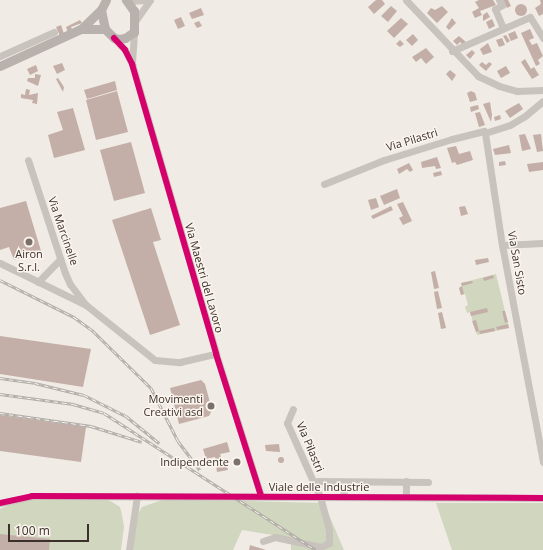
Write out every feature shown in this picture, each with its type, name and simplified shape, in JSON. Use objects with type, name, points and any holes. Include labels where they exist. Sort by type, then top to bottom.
[{"type":"main road","points":[[0,66],[81,29],[101,10],[106,0]]},
{"type":"main road","points":[[101,10],[105,29],[114,38],[125,38],[134,32],[136,20],[127,0]]},
{"type":"main road","points":[[81,29],[105,29]]},
{"type":"street","points":[[127,0],[150,0]]},
{"type":"street","points":[[136,20],[150,0]]},
{"type":"street","points":[[406,0],[452,50],[487,82],[517,91],[543,90]]},
{"type":"street","points":[[499,0],[502,5],[495,9],[503,28]]},
{"type":"street","points":[[452,50],[530,17],[543,38]]},
{"type":"street","points":[[0,56],[54,32]]},
{"type":"street","points":[[132,64],[134,32]]},
{"type":"street","points":[[114,38],[132,64]]},
{"type":"street","name":"Via Maestri del Lavoro","points":[[132,64],[216,354],[261,496]]},
{"type":"street","points":[[485,133],[510,125],[525,116],[543,101]]},
{"type":"street","name":"Via Pilastri","points":[[324,184],[384,160],[452,139],[484,131],[485,133]]},
{"type":"street","name":"Via San Sisto","points":[[485,133],[502,245],[543,462]]},
{"type":"street","name":"Via Marcinelle","points":[[28,160],[70,284],[86,305]]},
{"type":"street","points":[[502,245],[543,243]]},
{"type":"street","points":[[38,282],[60,258]]},
{"type":"street","name":"Via Marcinelle","points":[[0,263],[86,305],[155,360],[180,362],[216,354]]},
{"type":"street","name":"Via Pilastri","points":[[263,542],[275,537],[325,546],[329,542],[329,530],[320,497],[287,423],[293,409]]},
{"type":"street","points":[[318,481],[428,482]]},
{"type":"street","points":[[406,481],[406,497]]},
{"type":"street","points":[[343,497],[345,482]]},
{"type":"street","points":[[374,482],[375,497]]},
{"type":"street","name":"Viale delle Industrie","points":[[0,503],[32,496],[543,498]]},
{"type":"street","points":[[129,550],[137,496]]},
{"type":"green space","points":[[496,274],[509,328],[477,335],[470,312],[467,313],[465,307],[468,305],[465,294],[461,295],[459,288],[462,286],[461,283]]},
{"type":"green space","points":[[24,498],[103,498],[112,502],[120,507],[122,515],[124,527],[121,550],[0,550],[0,509]]},
{"type":"green space","points":[[165,499],[324,503],[344,550],[291,550],[291,538],[242,530],[233,550],[129,550],[137,515],[142,507]]},
{"type":"green space","points":[[436,503],[543,503],[543,550],[452,550]]},
{"type":"building","points":[[376,0],[382,0],[385,4],[374,14],[368,7]]},
{"type":"building","points":[[479,0],[493,0],[496,5],[480,11],[482,15],[475,18],[472,12],[479,8],[475,2]]},
{"type":"building","points":[[503,0],[508,0],[511,6],[507,8]]},
{"type":"building","points":[[540,0],[543,0],[543,14],[539,16],[535,8],[541,4]]},
{"type":"building","points":[[519,4],[523,4],[527,10],[523,16],[519,16],[515,12],[515,8]]},
{"type":"building","points":[[391,6],[397,11],[388,22],[381,16]]},
{"type":"building","points":[[442,6],[448,12],[437,23],[427,13],[431,8],[435,10]]},
{"type":"building","points":[[201,8],[204,15],[192,19],[189,13]]},
{"type":"building","points":[[487,12],[490,17],[483,21],[483,15]]},
{"type":"building","points":[[181,17],[185,26],[178,29],[174,20]]},
{"type":"building","points":[[401,18],[408,24],[394,38],[387,31]]},
{"type":"building","points":[[452,18],[456,23],[449,30],[446,27]]},
{"type":"building","points":[[492,19],[495,26],[489,29],[486,22]]},
{"type":"building","points":[[80,20],[82,23],[71,27],[73,31],[68,33],[66,27]]},
{"type":"building","points":[[199,21],[202,26],[197,28],[194,23]]},
{"type":"building","points":[[61,25],[64,34],[60,36],[56,27]]},
{"type":"building","points":[[530,29],[534,38],[529,40],[532,45],[537,43],[543,56],[538,60],[540,64],[536,66],[521,33]]},
{"type":"building","points":[[515,31],[518,38],[511,41],[508,34]]},
{"type":"building","points":[[413,34],[418,40],[412,46],[406,40]]},
{"type":"building","points":[[506,35],[510,41],[507,43],[503,36]]},
{"type":"building","points":[[459,36],[466,42],[463,45],[460,42],[457,45],[453,41]]},
{"type":"building","points":[[502,38],[505,45],[499,47],[496,40]]},
{"type":"building","points":[[400,40],[404,44],[400,47],[396,44]]},
{"type":"building","points":[[488,43],[492,52],[483,55],[480,49]]},
{"type":"building","points":[[426,48],[434,57],[426,64],[421,58],[416,62],[412,57]]},
{"type":"building","points":[[472,50],[475,53],[470,59],[466,55]]},
{"type":"building","points":[[525,59],[531,69],[534,67],[539,75],[532,79],[521,62]]},
{"type":"building","points":[[482,62],[486,65],[489,62],[492,64],[486,71],[479,65]]},
{"type":"building","points":[[62,63],[65,70],[57,74],[53,66]]},
{"type":"building","points":[[36,65],[38,71],[30,75],[27,69]]},
{"type":"building","points":[[506,66],[510,73],[501,78],[497,71]]},
{"type":"building","points":[[450,70],[456,75],[452,81],[446,74]]},
{"type":"building","points":[[35,74],[41,75],[38,86],[27,81],[28,78],[35,78]]},
{"type":"building","points":[[58,78],[64,87],[63,92],[56,79]]},
{"type":"building","points":[[115,81],[117,90],[87,99],[84,90]]},
{"type":"building","points":[[26,89],[30,90],[29,95],[38,93],[37,104],[32,103],[33,100],[21,98],[21,94],[25,95]]},
{"type":"building","points":[[117,91],[128,132],[96,140],[86,100]]},
{"type":"building","points":[[471,91],[475,93],[477,100],[470,102],[467,93]]},
{"type":"building","points":[[490,102],[492,115],[491,122],[483,104]]},
{"type":"building","points":[[519,103],[523,109],[510,118],[505,111]]},
{"type":"building","points":[[478,105],[479,109],[471,112],[470,107]]},
{"type":"building","points":[[73,108],[85,150],[54,158],[48,135],[63,130],[57,112]]},
{"type":"building","points":[[480,112],[485,125],[479,127],[475,113]]},
{"type":"building","points":[[500,115],[501,119],[495,121],[494,117]]},
{"type":"building","points":[[525,134],[531,149],[522,151],[519,135]]},
{"type":"building","points":[[541,134],[543,151],[537,152],[533,135]]},
{"type":"building","points":[[131,142],[145,193],[114,201],[100,150]]},
{"type":"building","points":[[509,145],[511,153],[495,155],[493,149]]},
{"type":"building","points":[[456,146],[459,154],[470,151],[473,160],[457,165],[455,162],[452,163],[447,148]]},
{"type":"building","points":[[437,157],[441,168],[436,169],[435,166],[422,168],[421,162]]},
{"type":"building","points":[[505,161],[506,165],[499,166],[499,162]]},
{"type":"building","points":[[543,162],[543,170],[529,172],[527,164]]},
{"type":"building","points":[[409,163],[413,170],[410,172],[407,169],[399,174],[397,169]]},
{"type":"building","points":[[441,171],[442,175],[434,177],[433,173]]},
{"type":"building","points":[[397,189],[400,198],[384,205],[380,196]]},
{"type":"building","points":[[376,198],[379,207],[371,210],[368,200]]},
{"type":"building","points":[[26,201],[41,251],[14,260],[9,247],[0,250],[0,208]]},
{"type":"building","points":[[403,202],[412,221],[403,225],[399,218],[403,216],[397,204]]},
{"type":"building","points":[[391,206],[393,210],[373,219],[371,216]]},
{"type":"building","points":[[465,206],[468,214],[461,216],[459,207]]},
{"type":"building","points":[[151,208],[161,240],[153,242],[180,325],[150,335],[112,220]]},
{"type":"building","points":[[488,258],[489,262],[476,265],[475,260]]},
{"type":"building","points":[[435,271],[439,288],[434,289],[431,272]]},
{"type":"building","points":[[493,275],[494,278],[484,281],[483,278]]},
{"type":"building","points":[[472,281],[473,283],[462,286],[461,283]]},
{"type":"building","points":[[462,286],[464,294],[461,295],[459,288]]},
{"type":"building","points":[[438,291],[442,308],[437,309],[434,292]]},
{"type":"building","points":[[487,308],[488,312],[471,316],[470,312]]},
{"type":"building","points":[[502,311],[505,311],[508,322],[505,323]]},
{"type":"building","points":[[442,312],[446,328],[441,329],[438,313]]},
{"type":"building","points":[[476,320],[479,331],[476,332],[472,321]]},
{"type":"building","points":[[508,324],[509,328],[497,330],[496,327]]},
{"type":"building","points":[[494,328],[495,331],[480,334],[479,331]]},
{"type":"building","points":[[0,336],[91,349],[83,387],[0,374]]},
{"type":"building","points":[[201,380],[205,384],[212,410],[209,416],[179,424],[170,388]]},
{"type":"building","points":[[0,415],[86,427],[81,462],[0,451]]},
{"type":"building","points":[[227,442],[230,452],[220,454],[222,460],[225,459],[228,470],[217,472],[215,457],[206,459],[203,449]]},
{"type":"building","points":[[279,444],[280,452],[266,451],[265,445]]},
{"type":"building","points":[[281,457],[284,460],[281,463],[278,460]]},
{"type":"building","points":[[0,534],[50,539],[49,550],[0,550]]},
{"type":"building","points":[[250,545],[266,550],[249,550]]},
{"type":"railway","points":[[0,280],[74,317],[93,331],[151,388],[178,441],[200,470]]},
{"type":"railway","points":[[0,378],[35,383],[84,395],[126,416],[159,443]]},
{"type":"railway","points":[[0,394],[73,404],[104,413],[316,550]]},
{"type":"railway","points":[[0,413],[91,426],[142,442]]},
{"type":"cycle path","points":[[114,38],[125,50],[132,64],[216,354],[261,496]]},
{"type":"cycle path","points":[[0,503],[32,496],[543,498]]},
{"type":"place","name":"Airon S.r.l.","points":[[29,242]]},
{"type":"place","name":"Movimenti Creativi asd","points":[[211,406]]},
{"type":"place","name":"Indipendente","points":[[237,462]]}]
